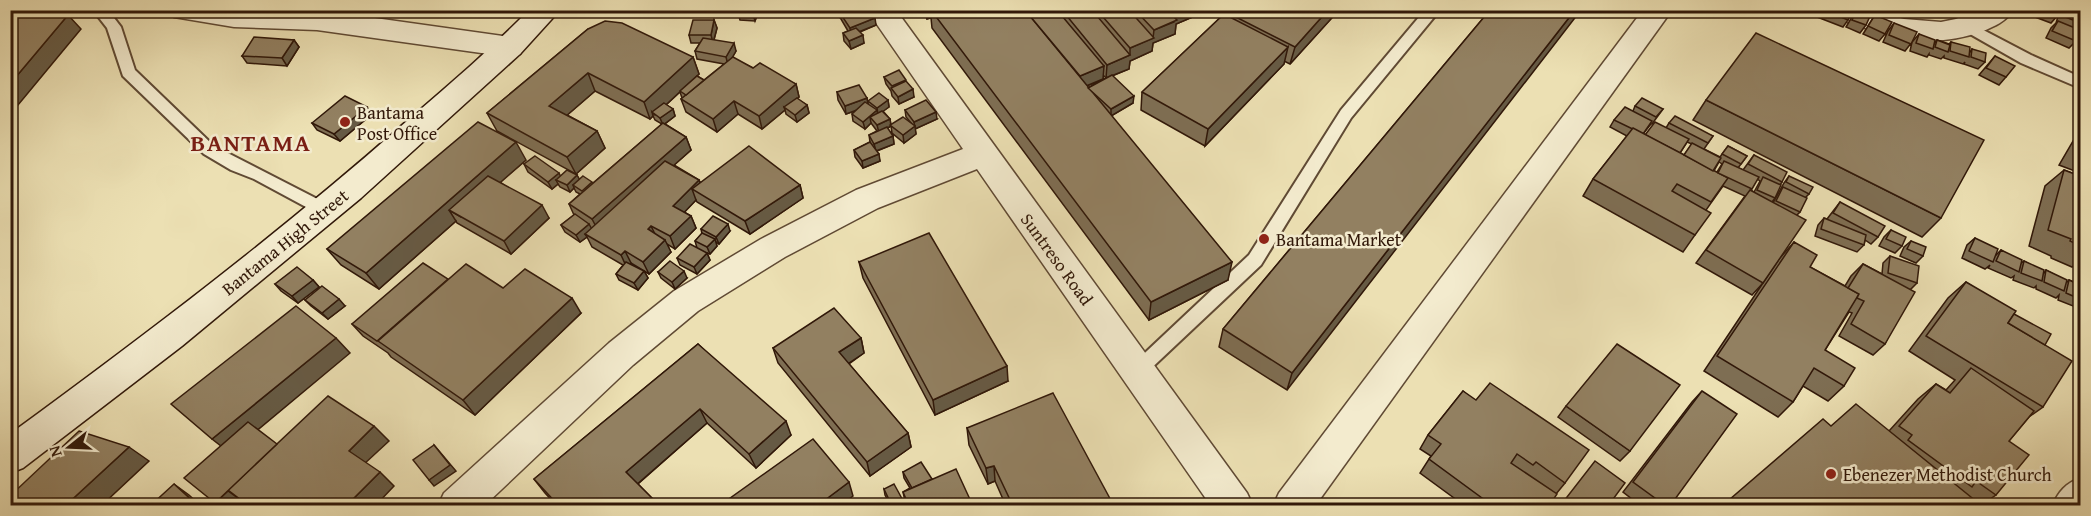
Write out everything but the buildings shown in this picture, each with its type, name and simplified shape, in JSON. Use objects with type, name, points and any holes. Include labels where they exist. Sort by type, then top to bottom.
[{"type":"street","points":[[184,10],[234,17],[317,20],[510,47]]},
{"type":"street","name":"Bantama High Street","points":[[10,456],[170,336],[325,210],[510,47],[546,10]]},
{"type":"street","name":"Suntreso Road","points":[[881,10],[1234,506]]},
{"type":"street","points":[[1292,506],[1658,10]]},
{"type":"street","points":[[1844,10],[1882,24],[1922,33],[1952,32],[1979,24],[1999,10]]},
{"type":"street","points":[[457,506],[621,354],[686,302],[773,248],[867,199],[982,154]]},
{"type":"street","points":[[2071,506],[2080,496]]},
{"type":"lane","points":[[100,10],[114,27],[128,72],[209,150],[236,166],[260,175],[325,210]]},
{"type":"lane","points":[[1137,371],[1255,260],[1346,114],[1433,10]]},
{"type":"lane","points":[[1968,27],[2026,59],[2080,83]]},
{"type":"place","name":"Bantama Post Office","points":[[345,122]]},
{"type":"place","name":"Bantama Market","points":[[1264,239]]},
{"type":"place","name":"Ebenezer Methodist Church","points":[[1831,474]]},
{"type":"district","name":"BANTAMA","points":[[251,142]]}]
